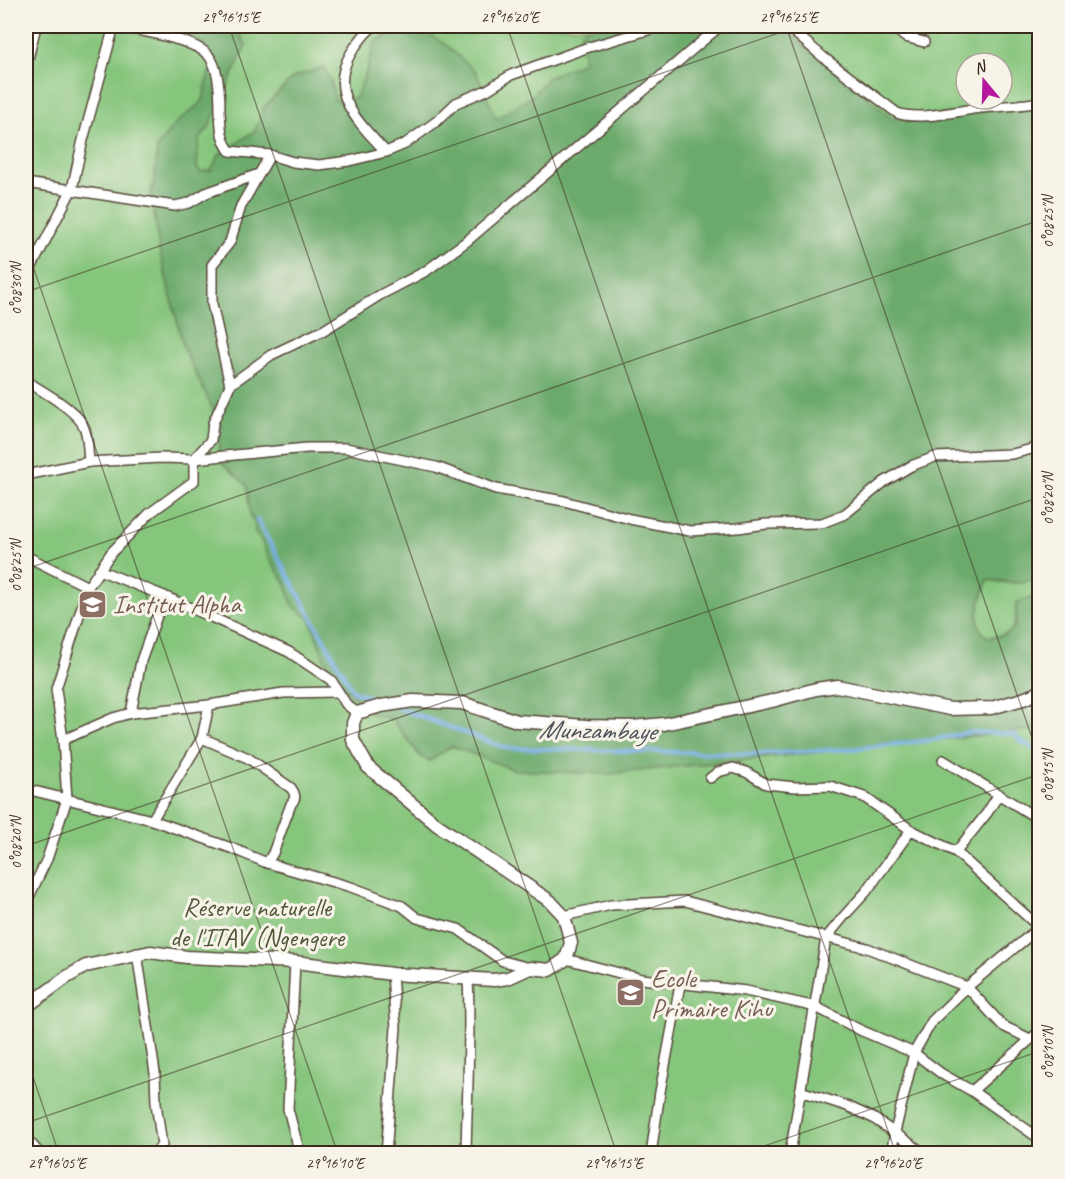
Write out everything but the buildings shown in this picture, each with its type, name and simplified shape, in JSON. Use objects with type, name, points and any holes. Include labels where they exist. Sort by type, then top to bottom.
[{"type":"street","points":[[26,67],[36,26]]},
{"type":"street","points":[[26,278],[72,189],[83,140],[116,26],[194,45],[210,57],[220,93],[220,128],[230,151],[270,155],[293,162],[319,165],[386,152],[405,144],[437,121],[456,103],[487,90],[511,75],[586,48],[662,26]]},
{"type":"street","points":[[374,26],[368,30],[350,54],[342,70],[341,84],[346,100],[357,120],[386,152]]},
{"type":"street","points":[[26,903],[47,859],[67,799],[63,740],[56,689],[88,587],[111,553],[150,513],[194,481],[194,459],[211,440],[213,423],[230,386],[271,355],[324,330],[380,295],[426,271],[467,241],[557,162],[720,26]]},
{"type":"street","points":[[787,26],[851,79],[903,116],[1040,102]]},
{"type":"street","points":[[892,26],[905,37],[924,42]]},
{"type":"street","points":[[230,386],[212,304],[212,265],[230,242],[241,206],[270,155]]},
{"type":"street","points":[[26,183],[175,206],[189,203],[206,193],[259,174]]},
{"type":"street","points":[[26,381],[80,418],[85,427],[89,462]]},
{"type":"street","points":[[26,475],[89,462],[161,458],[194,459],[308,448],[346,448],[436,467],[496,489],[564,501],[630,519],[690,531],[766,524],[822,523],[844,514],[884,482],[911,466],[927,460],[1012,454],[1032,449],[1040,442]]},
{"type":"street","points":[[26,556],[88,587]]},
{"type":"street","points":[[99,570],[164,596],[289,652],[331,680],[346,704],[357,713]]},
{"type":"street","points":[[131,713],[141,661],[164,596]]},
{"type":"street","points":[[357,713],[412,701],[462,703],[518,721],[632,727],[664,724],[837,686],[950,709],[992,708],[1040,692]]},
{"type":"street","points":[[63,740],[113,718],[131,713],[210,705],[283,693],[337,692]]},
{"type":"street","points":[[152,820],[202,738],[210,705]]},
{"type":"street","points":[[26,789],[152,820],[267,863],[351,887],[402,906],[417,918],[458,929],[503,961],[550,970],[566,959],[571,943],[564,916],[550,901],[436,824],[368,766],[353,740],[353,723],[357,713]]},
{"type":"street","points":[[202,738],[248,758],[295,793],[295,799],[267,863]]},
{"type":"street","points":[[943,760],[1040,820]]},
{"type":"street","points":[[710,778],[718,772],[733,768],[746,772],[766,784],[795,787],[831,786],[849,790],[864,797],[911,830],[956,852],[1005,900],[1039,928],[967,987],[933,1021],[914,1053],[891,1154]]},
{"type":"street","points":[[956,852],[999,794]]},
{"type":"street","points":[[790,1154],[826,938],[866,892],[911,830]]},
{"type":"street","points":[[564,916],[611,905],[685,901],[867,948],[967,987],[1003,1026],[1030,1039]]},
{"type":"street","points":[[26,1007],[86,966],[137,953],[295,962],[392,974],[494,980],[508,978],[530,968]]},
{"type":"street","points":[[137,953],[155,1072],[156,1104],[162,1145],[155,1154]]},
{"type":"street","points":[[566,959],[642,979],[746,991],[816,1007],[860,1030],[914,1053],[1040,1139]]},
{"type":"street","points":[[295,962],[288,1109],[300,1154]]},
{"type":"street","points":[[387,1154],[396,1028],[392,974]]},
{"type":"street","points":[[466,1154],[470,1027],[468,979]]},
{"type":"street","points":[[651,1154],[680,985]]},
{"type":"street","points":[[972,1091],[1040,1031]]},
{"type":"street","points":[[800,1091],[848,1106],[873,1118],[925,1154]]},
{"type":"street","points":[[26,1138],[40,1154]]},
{"type":"street","points":[[1036,1154],[1040,1144]]},
{"type":"green space","name":"Réserve naturelle de l'ITAV (Ngengere","points":[[26,26],[173,26],[202,43],[212,59],[203,101],[174,125],[157,148],[155,178],[151,193],[160,253],[184,349],[221,426],[219,450],[221,462],[247,485],[250,515],[255,523],[255,533],[285,582],[293,605],[310,619],[329,671],[370,713],[392,719],[420,756],[430,761],[452,746],[515,770],[607,774],[1039,729],[1039,1153],[26,1153]]},
{"type":"green space","points":[[173,26],[234,26],[246,45],[208,129],[199,140],[197,167],[200,172],[211,170],[219,155],[255,131],[264,107],[294,77],[324,67],[331,82],[335,100],[356,98],[374,43],[400,26],[417,27],[445,44],[476,72],[496,119],[530,98],[548,77],[584,62],[581,32],[590,26],[781,26],[894,120],[976,111],[1014,111],[1014,107],[1039,104],[1039,576],[1023,583],[988,580],[981,599],[978,621],[986,636],[1001,636],[1015,625],[1016,606],[1020,601],[1039,596],[1039,729],[607,774],[515,770],[452,746],[429,761],[420,756],[392,719],[370,713],[329,671],[310,619],[293,606],[285,582],[255,533],[255,523],[250,515],[247,485],[221,462],[219,450],[221,426],[184,349],[160,253],[151,193],[155,178],[157,148],[174,125],[203,101],[212,59],[202,43]]},
{"type":"green space","points":[[234,26],[400,26],[374,43],[356,98],[335,100],[331,82],[294,77],[264,107],[255,131],[219,155],[211,170],[200,172],[197,167],[199,140],[208,129],[246,45]]},
{"type":"green space","points":[[408,26],[590,26],[581,32],[584,62],[549,77],[530,98],[496,119],[476,72],[418,27]]},
{"type":"green space","points":[[781,26],[1039,26],[1039,104],[1014,107],[1014,51],[954,51],[954,111],[976,111],[894,120]]},
{"type":"green space","points":[[1039,576],[1039,596],[1020,601],[1016,606],[1015,621],[1011,630],[1002,635],[987,637],[981,630],[978,617],[987,581],[1015,583]]},
{"type":"waterway","name":"Munzambaye","points":[[257,520],[353,691],[380,701]]},
{"type":"waterway","name":"Munzambaye","points":[[398,708],[506,748],[757,754],[850,749],[932,740],[971,732],[1014,734],[1019,740],[1040,752]]},
{"type":"place","name":"Institut Alpha","points":[[92,604]]},
{"type":"place","name":"Ecole Primaire Kihu","points":[[630,993]]}]
